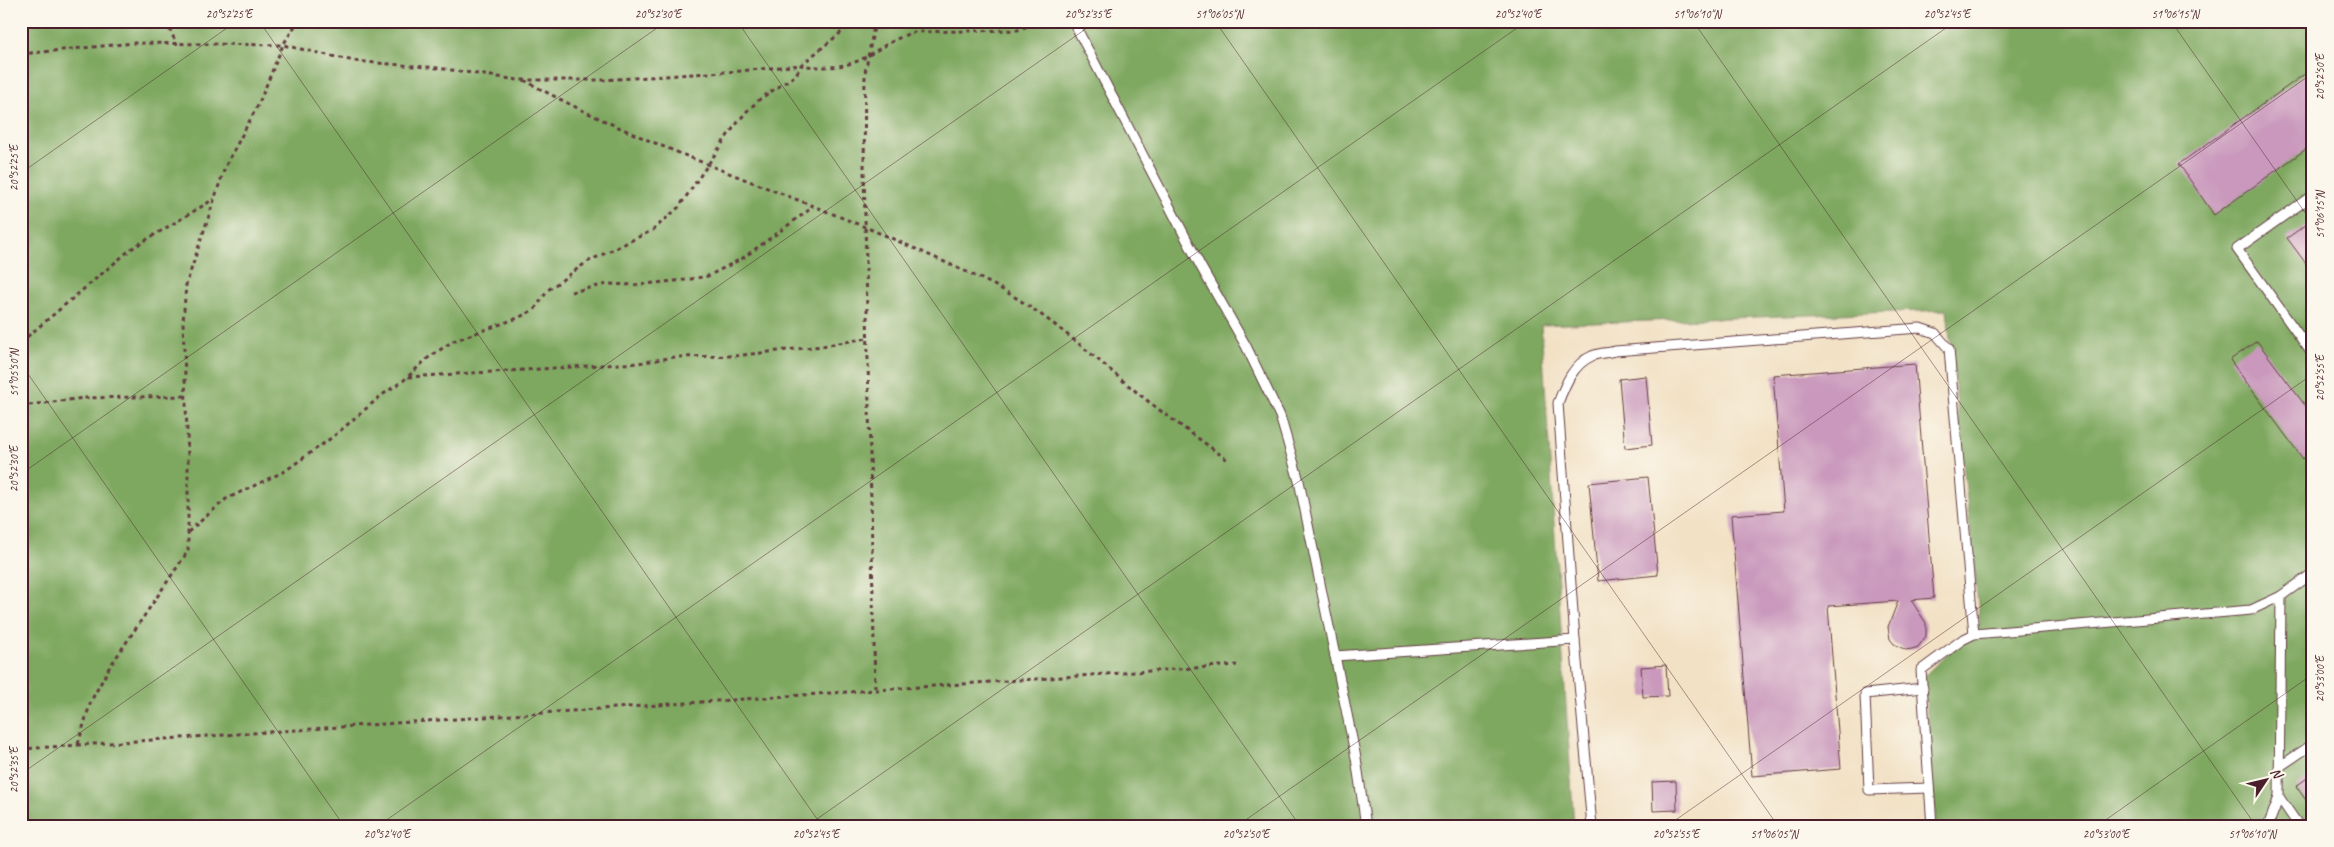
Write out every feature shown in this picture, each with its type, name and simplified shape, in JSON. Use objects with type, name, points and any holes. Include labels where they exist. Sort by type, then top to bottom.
[{"type":"lane","points":[[1073,21],[1201,267],[1246,346],[1280,416],[1299,480],[1356,758],[1366,826]]},
{"type":"lane","points":[[2313,195],[2237,249],[2313,355]]},
{"type":"lane","points":[[1592,826],[1575,640],[1558,403],[1564,387],[1576,368],[1592,356],[1615,351],[1920,328],[1935,332],[1949,350],[1974,634]]},
{"type":"lane","points":[[1932,826],[1921,670],[1962,640],[1974,634],[2251,610],[2281,596],[2313,574]]},
{"type":"lane","points":[[2268,826],[2279,797],[2281,596]]},
{"type":"lane","points":[[1335,656],[1575,640]]},
{"type":"lane","points":[[1922,688],[1865,694],[1869,790],[1929,788]]},
{"type":"lane","points":[[2279,767],[2313,744]]},
{"type":"lane","points":[[2279,797],[2299,826]]},
{"type":"path","points":[[166,21],[177,45]]},
{"type":"path","points":[[78,744],[91,701],[109,668],[188,551],[186,396],[182,322],[186,286],[225,167],[259,103],[283,45],[298,21]]},
{"type":"path","points":[[188,532],[226,499],[285,471],[334,436],[382,395],[408,377],[428,358],[453,341],[518,318],[535,309],[548,290],[587,262],[653,230],[679,207],[707,164],[746,112],[760,99],[796,75],[801,65],[855,21]]},
{"type":"path","points":[[875,21],[865,73],[864,225],[875,691]]},
{"type":"path","points":[[21,54],[134,43],[283,45],[354,60],[438,68],[523,80],[603,80],[801,65],[817,68],[838,66],[868,56],[903,35],[914,32],[1011,31],[1039,21]]},
{"type":"path","points":[[523,80],[561,101],[611,124],[707,164],[864,225],[1001,290],[1040,313],[1145,399],[1229,461]]},
{"type":"path","points":[[21,342],[130,249],[214,198]]},
{"type":"path","points":[[570,292],[608,284],[642,284],[708,276],[743,258],[814,206]]},
{"type":"path","points":[[408,377],[638,363],[675,357],[734,356],[822,346],[867,338]]},
{"type":"path","points":[[21,406],[84,398],[186,396]]},
{"type":"path","points":[[21,749],[1237,665]]},
{"type":"green space","points":[[21,21],[2313,21],[2313,826],[1936,826],[1924,676],[1980,623],[1947,310],[1541,325],[1574,826],[21,826]]},
{"type":"building","points":[[2313,68],[2313,144],[2214,215],[2179,164]]},
{"type":"building","points":[[2313,220],[2313,273],[2287,238]]},
{"type":"building","points":[[2257,341],[2313,416],[2313,451],[2303,459],[2230,360]]},
{"type":"building","points":[[1915,364],[1934,598],[1911,600],[1926,623],[1926,636],[1918,647],[1906,650],[1894,644],[1890,639],[1888,627],[1898,601],[1828,606],[1841,769],[1752,776],[1731,515],[1784,511],[1773,375]]},
{"type":"building","points":[[1646,376],[1652,445],[1625,448],[1619,379]]},
{"type":"building","points":[[1648,477],[1658,575],[1598,581],[1589,483]]},
{"type":"building","points":[[1666,665],[1668,696],[1643,697],[1641,667]]},
{"type":"building","points":[[2313,774],[2313,810],[2296,786]]},
{"type":"building","points":[[1676,781],[1677,810],[1653,811],[1652,782]]}]
